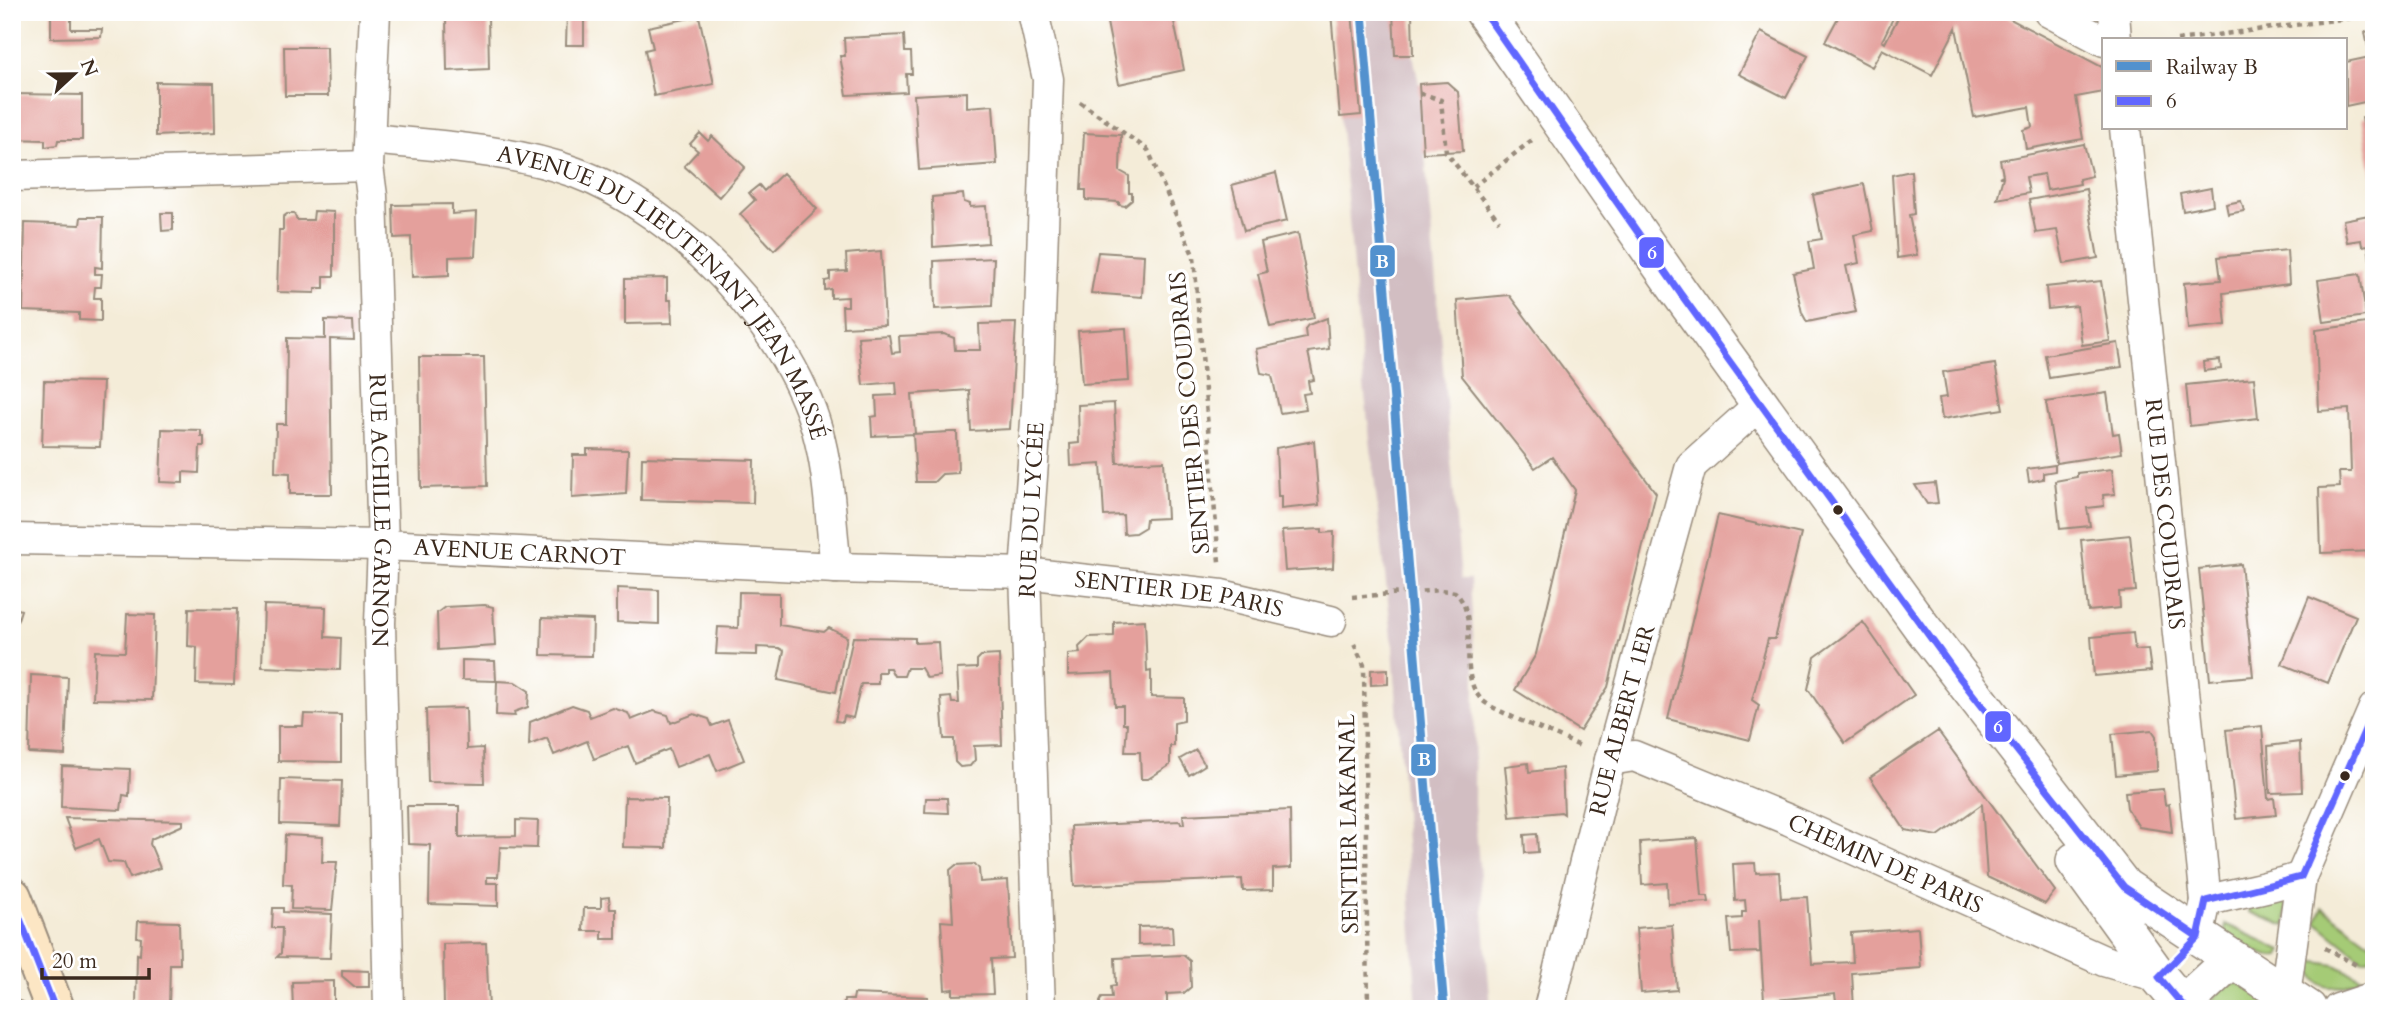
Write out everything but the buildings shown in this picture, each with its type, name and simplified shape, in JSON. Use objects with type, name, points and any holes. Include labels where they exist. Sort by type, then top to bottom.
[{"type":"main road","points":[[12,897],[40,1007]]},
{"type":"street","name":"RUE ACHILLE GARNON","points":[[375,12],[369,152],[383,545],[380,623],[389,1009]]},
{"type":"street","name":"RUE DU LYCÉE","points":[[1034,12],[1048,79],[1037,407],[1025,573],[1041,1009]]},
{"type":"street","points":[[2049,12],[2102,40]]},
{"type":"street","points":[[2114,12],[2116,38]]},
{"type":"street","points":[[1487,16],[1760,404],[1956,673],[2123,887],[2292,1003]]},
{"type":"street","name":"RUE DES COUDRAIS","points":[[2125,130],[2206,901],[2199,937]]},
{"type":"street","name":"AVENUE DU LIEUTENANT JEAN MASSÉ","points":[[12,176],[369,152],[532,159],[583,175],[618,192],[670,228],[720,272],[764,326],[802,386],[820,441],[836,568]]},
{"type":"street","name":"RUE ALBERT 1ER","points":[[1549,1009],[1610,760],[1691,466],[1760,404]]},
{"type":"street","name":"AVENUE CARNOT","points":[[12,539],[383,545],[836,568],[1025,573]]},
{"type":"street","name":"SENTIER DE PARIS","points":[[1025,573],[1222,595],[1331,621]]},
{"type":"street","points":[[1956,673],[1999,760],[2121,927],[2184,1007],[2232,960]]},
{"type":"street","points":[[2292,1003],[2301,877],[2374,708]]},
{"type":"street","name":"CHEMIN DE PARIS","points":[[1610,760],[1634,756],[1788,820],[2104,961],[2159,977]]},
{"type":"street","points":[[2206,901],[2240,891],[2268,888],[2301,877]]},
{"type":"street","points":[[2104,961],[2118,946],[2121,927]]},
{"type":"street","points":[[2159,977],[2199,937]]},
{"type":"street","points":[[2337,1009],[2374,997]]},
{"type":"street","points":[[2371,1009],[2374,1004]]},
{"type":"lane","points":[[12,1008],[40,1007]]},
{"type":"path","points":[[2193,38],[2374,15]]},
{"type":"path","name":"SENTIER DES COUDRAIS","points":[[1048,79],[1148,150],[1194,257],[1222,595]]},
{"type":"path","points":[[1420,93],[1441,100],[1446,152],[1499,221]]},
{"type":"path","points":[[1473,187],[1539,135]]},
{"type":"path","points":[[1369,594],[1441,590],[1455,592],[1463,600],[1472,683],[1482,701],[1610,760]]},
{"type":"path","name":"SENTIER LAKANAL","points":[[1353,642],[1364,665],[1368,1009]]},
{"type":"path","points":[[2321,947],[2362,968]]},
{"type":"shaded area","points":[[1331,12],[1412,12],[1413,55],[1419,84],[1461,579],[1470,579],[1475,669],[1474,804],[1491,1009],[1417,1009],[1393,646],[1361,359]]},
{"type":"green space","points":[[2288,894],[2286,926],[2249,912],[2249,898]]},
{"type":"green space","points":[[2323,908],[2374,946],[2374,957],[2363,960],[2316,922]]},
{"type":"green space","points":[[2225,924],[2282,950],[2279,956],[2265,955],[2244,945],[2225,933]]},
{"type":"green space","points":[[2310,961],[2335,965],[2363,979],[2337,987],[2322,985],[2312,972]]},
{"type":"green space","points":[[2239,983],[2266,998],[2271,1009],[2209,1009],[2208,1006],[2224,984]]},
{"type":"rail line","name":"B","points":[[1362,12],[1444,1009]]},
{"type":"transit line","name":"6","points":[[1484,12],[1680,293],[1956,673],[2124,887],[2198,937]]},
{"type":"transit line","name":"6","points":[[2198,937],[2206,901],[2301,877],[2374,709]]},
{"type":"transit line","name":"6","points":[[12,898],[55,1009]]},
{"type":"transit line","name":"6","points":[[2186,1009],[2159,977],[2198,937]]}]
